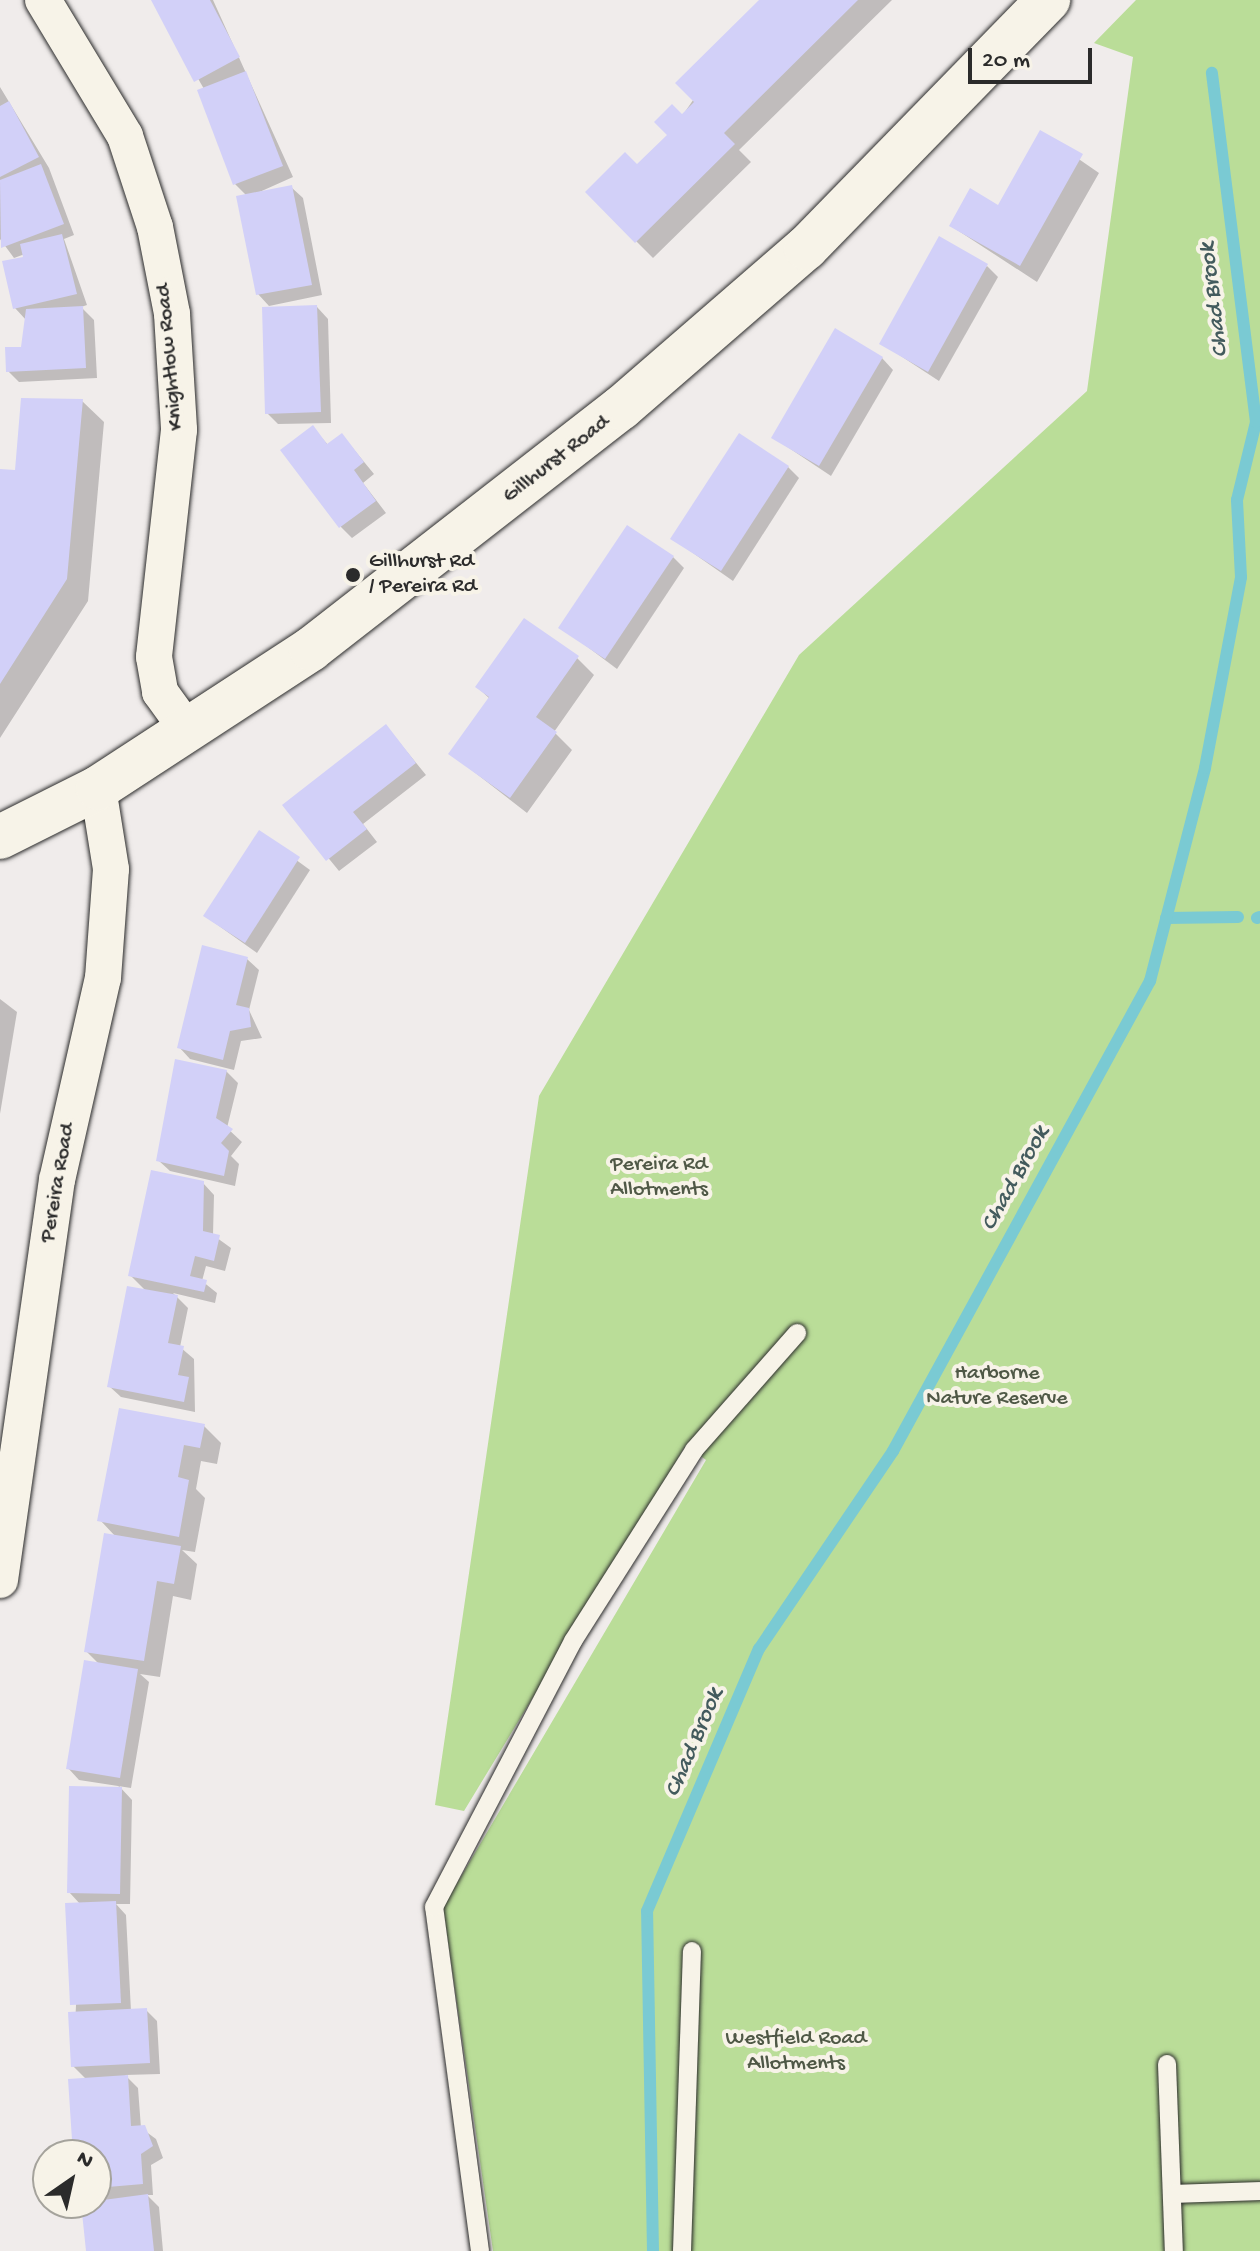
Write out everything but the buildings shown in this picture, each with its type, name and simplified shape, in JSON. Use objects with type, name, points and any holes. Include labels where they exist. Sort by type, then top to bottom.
[{"type":"street","name":"Knightlow Road","points":[[43,0],[125,136],[155,227],[172,314],[179,430],[154,657],[160,692],[189,732]]},
{"type":"street","name":"Gillhurst Road","points":[[0,837],[98,788],[189,732],[323,640],[621,408],[806,248],[1048,0]]},
{"type":"street","name":"Pereira Road","points":[[0,1580],[57,1180],[103,978],[111,869],[98,788]]},
{"type":"lane","points":[[480,2251],[434,1907],[597,1603],[694,1450],[797,1333]]},
{"type":"lane","points":[[682,2251],[692,1951]]},
{"type":"lane","points":[[1167,2064],[1174,2251]]},
{"type":"lane","points":[[1173,2194],[1260,2191]]},
{"type":"green space","points":[[1136,0],[1260,0],[1260,2251],[493,2251],[443,1907],[706,1460],[686,1445],[464,1811],[435,1805],[539,1096],[799,655],[1087,391],[1133,57],[1094,43]]},
{"type":"waterway","name":"Chad Brook","points":[[653,2251],[647,1911],[759,1649],[893,1451],[1150,981],[1205,768],[1241,577],[1237,500],[1256,422],[1212,73]]},
{"type":"waterway","points":[[1166,918],[1238,917]]},
{"type":"place","name":"Gillhurst Rd / Pereira Rd","points":[[353,575]]},
{"type":"park label","name":"Pereira Rd Allotments","points":[[659,1178]]},
{"type":"park label","name":"Harborne Nature Reserve","points":[[997,1386]]},
{"type":"park label","name":"Westfield Road Allotments","points":[[796,2052]]}]
